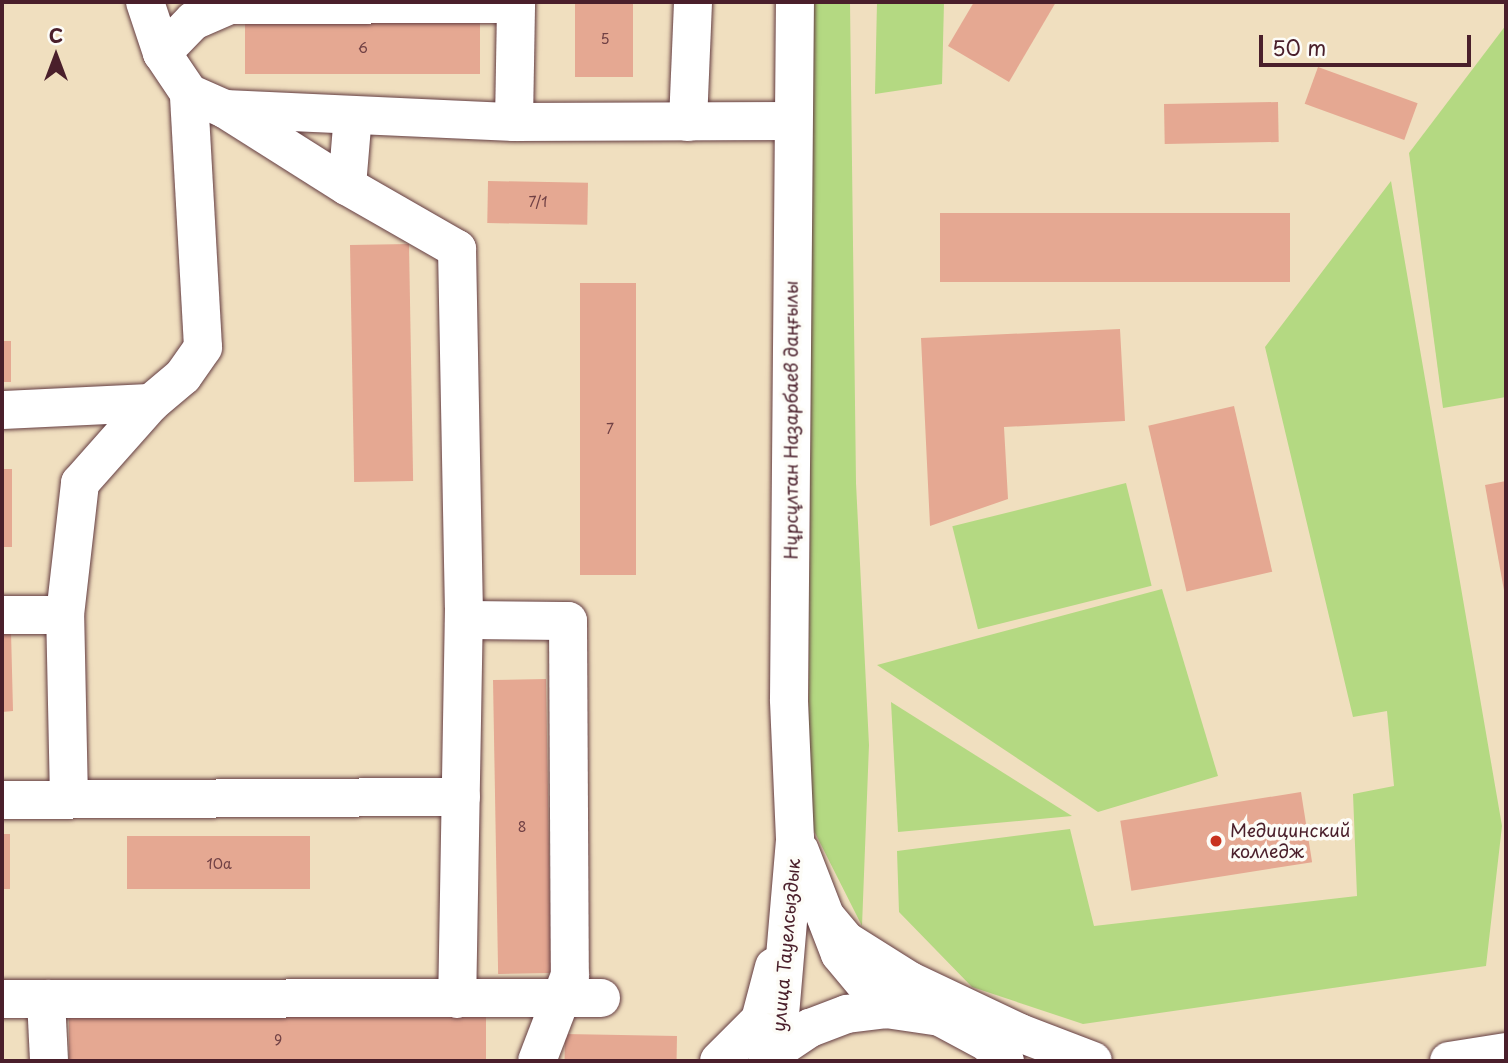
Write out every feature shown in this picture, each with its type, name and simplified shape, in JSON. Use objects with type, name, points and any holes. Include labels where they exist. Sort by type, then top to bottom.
[{"type":"street","points":[[69,799],[65,615],[80,483],[151,403],[183,376],[202,347],[189,93],[163,53],[145,2]]},
{"type":"street","points":[[688,121],[693,2]]},
{"type":"street","name":"Нұрсұлтан Назарбаев даңғылы","points":[[795,2],[789,699],[795,839]]},
{"type":"street","points":[[163,53],[193,21],[230,5],[516,3],[514,121]]},
{"type":"street","points":[[189,93],[225,109],[347,186],[457,249],[464,620],[457,999]]},
{"type":"street","points":[[225,109],[514,121],[792,121]]},
{"type":"street","points":[[347,186],[353,115]]},
{"type":"street","points":[[2,410],[151,403]]},
{"type":"street","points":[[2,615],[65,615]]},
{"type":"street","points":[[464,620],[568,621],[570,975],[537,1061]]},
{"type":"street","points":[[2,800],[461,797]]},
{"type":"street","name":"улица Тауелсыздык","points":[[772,1056],[808,913],[795,839]]},
{"type":"street","points":[[808,913],[886,1009]]},
{"type":"street","points":[[719,1061],[760,1020],[808,913]]},
{"type":"street","points":[[808,913],[910,981],[1020,1033],[1093,1061]]},
{"type":"street","points":[[2,999],[601,998]]},
{"type":"street","points":[[46,999],[49,1061]]},
{"type":"street","points":[[772,1056],[822,1023],[847,1014],[886,1009],[940,1017],[988,1043],[1005,1061]]},
{"type":"street","points":[[1449,1061],[1506,1052]]},
{"type":"green space","points":[[813,2],[850,2],[856,483],[869,745],[862,926],[808,819]]},
{"type":"green space","points":[[877,2],[944,2],[942,84],[875,94]]},
{"type":"green space","points":[[1506,25],[1506,397],[1443,408],[1409,153]]},
{"type":"green space","points":[[1391,181],[1502,826],[1486,966],[1083,1024],[972,987],[899,912],[897,851],[1070,829],[1094,926],[1357,896],[1353,794],[1394,786],[1387,711],[1353,717],[1265,347]]},
{"type":"green space","points":[[1126,483],[1152,586],[978,629],[952,526]]},
{"type":"green space","points":[[1162,589],[1218,776],[1098,812],[877,665]]},
{"type":"green space","points":[[891,702],[1072,816],[898,832]]},
{"type":"building","points":[[575,2],[633,2],[633,77],[575,77]]},
{"type":"building","points":[[974,2],[1056,2],[1009,82],[948,46]]},
{"type":"building","points":[[245,19],[480,19],[480,74],[245,74]]},
{"type":"building","points":[[1318,67],[1418,103],[1404,140],[1305,104]]},
{"type":"building","points":[[1278,102],[1279,142],[1165,144],[1164,104]]},
{"type":"building","points":[[488,181],[588,183],[587,225],[487,223]]},
{"type":"building","points":[[940,213],[1290,213],[1290,282],[940,282]]},
{"type":"building","points":[[409,244],[413,481],[354,482],[350,245]]},
{"type":"building","points":[[580,283],[636,283],[636,575],[580,575]]},
{"type":"building","points":[[1120,329],[1125,421],[1004,427],[1008,499],[930,526],[921,338]]},
{"type":"building","points":[[2,341],[11,341],[11,382],[2,382]]},
{"type":"building","points":[[1234,406],[1272,572],[1186,591],[1148,426]]},
{"type":"building","points":[[2,469],[12,469],[12,547],[2,547]]},
{"type":"building","points":[[1506,481],[1506,595],[1505,596],[1485,485]]},
{"type":"building","points":[[11,631],[13,711],[2,712],[2,632]]},
{"type":"building","points":[[546,679],[551,973],[498,974],[493,680]]},
{"type":"building","name":"Медицинский колледж","points":[[1301,792],[1312,862],[1131,891],[1120,821]]},
{"type":"building","points":[[2,834],[10,834],[10,889],[2,889]]},
{"type":"building","points":[[127,836],[310,836],[310,889],[127,889]]},
{"type":"building","points":[[69,1014],[486,1014],[486,1061],[69,1061]]},
{"type":"building","points":[[565,1034],[677,1036],[677,1061],[565,1061]]},
{"type":"place","name":"Медицинский колледж","points":[[1216,841]]}]
